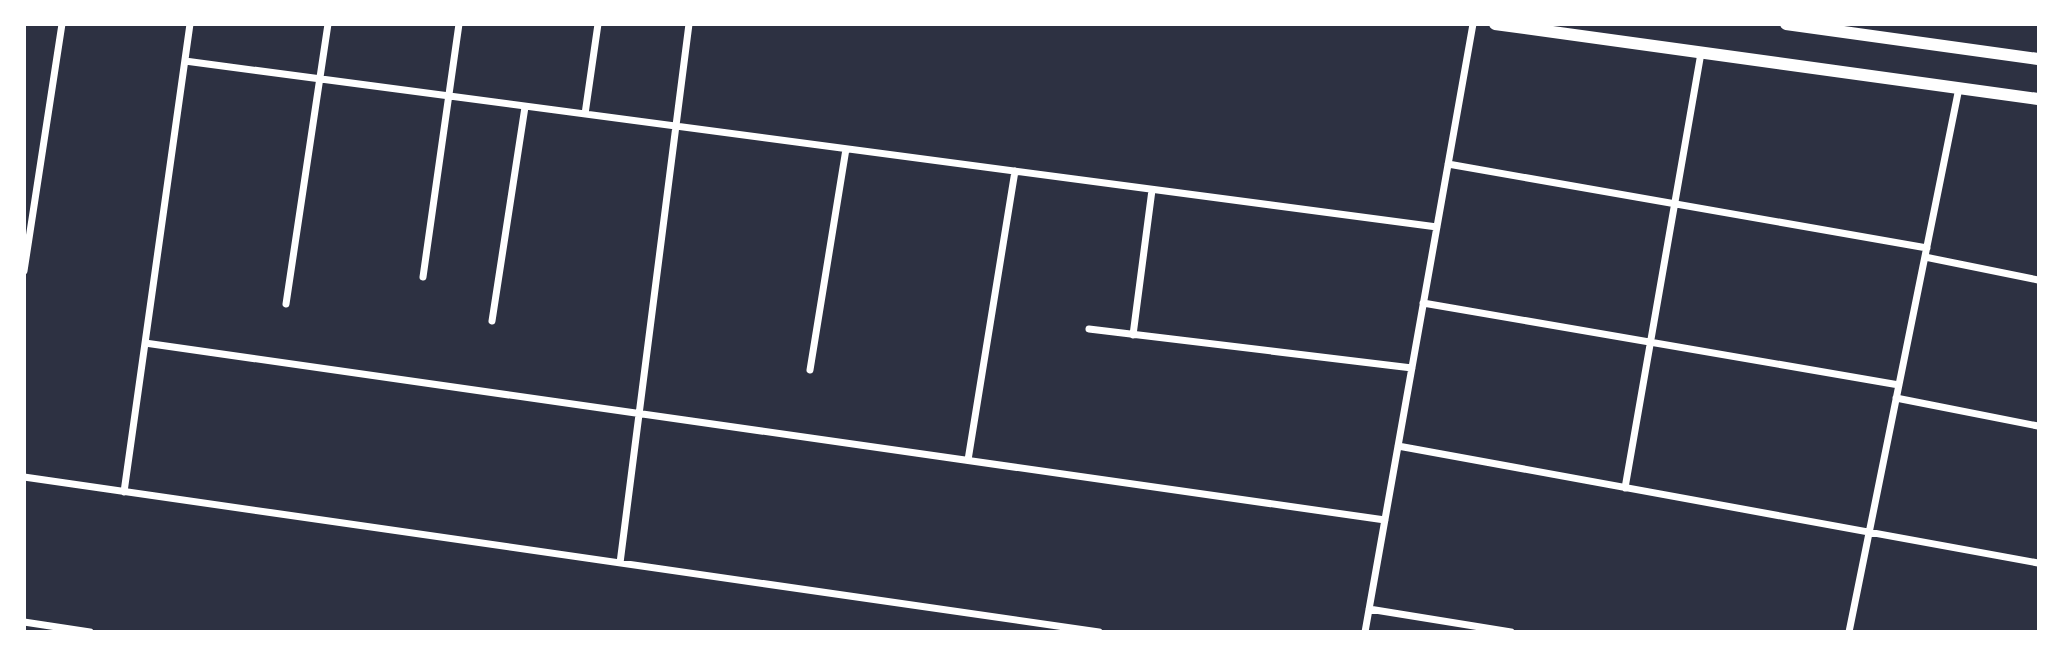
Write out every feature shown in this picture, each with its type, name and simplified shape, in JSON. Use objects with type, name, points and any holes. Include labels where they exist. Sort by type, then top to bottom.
[{"type":"street","points":[[24,271],[62,24]]},
{"type":"street","points":[[124,492],[190,24]]},
{"type":"street","points":[[286,304],[328,24]]},
{"type":"street","points":[[422,277],[459,24]]},
{"type":"street","points":[[585,114],[598,24]]},
{"type":"street","points":[[620,563],[689,24]]},
{"type":"street","points":[[1364,632],[1473,24]]},
{"type":"street","points":[[1495,24],[2039,99]]},
{"type":"street","points":[[1786,24],[2039,59]]},
{"type":"street","points":[[1625,488],[1702,53]]},
{"type":"street","points":[[185,61],[1437,227]]},
{"type":"street","points":[[1849,632],[1959,88]]},
{"type":"street","points":[[492,321],[525,107]]},
{"type":"street","points":[[810,370],[846,149]]},
{"type":"street","points":[[1448,164],[1927,247]]},
{"type":"street","points":[[968,460],[1014,171]]},
{"type":"street","points":[[1133,335],[1152,190]]},
{"type":"street","points":[[1925,257],[2039,280]]},
{"type":"street","points":[[1423,303],[1899,385]]},
{"type":"street","points":[[1089,329],[1412,368]]},
{"type":"street","points":[[145,343],[1385,520]]},
{"type":"street","points":[[1896,398],[2039,426]]},
{"type":"street","points":[[1398,446],[2039,563]]},
{"type":"street","points":[[24,478],[1099,632]]},
{"type":"street","points":[[1369,609],[1510,632]]},
{"type":"street","points":[[24,622],[90,632]]}]
